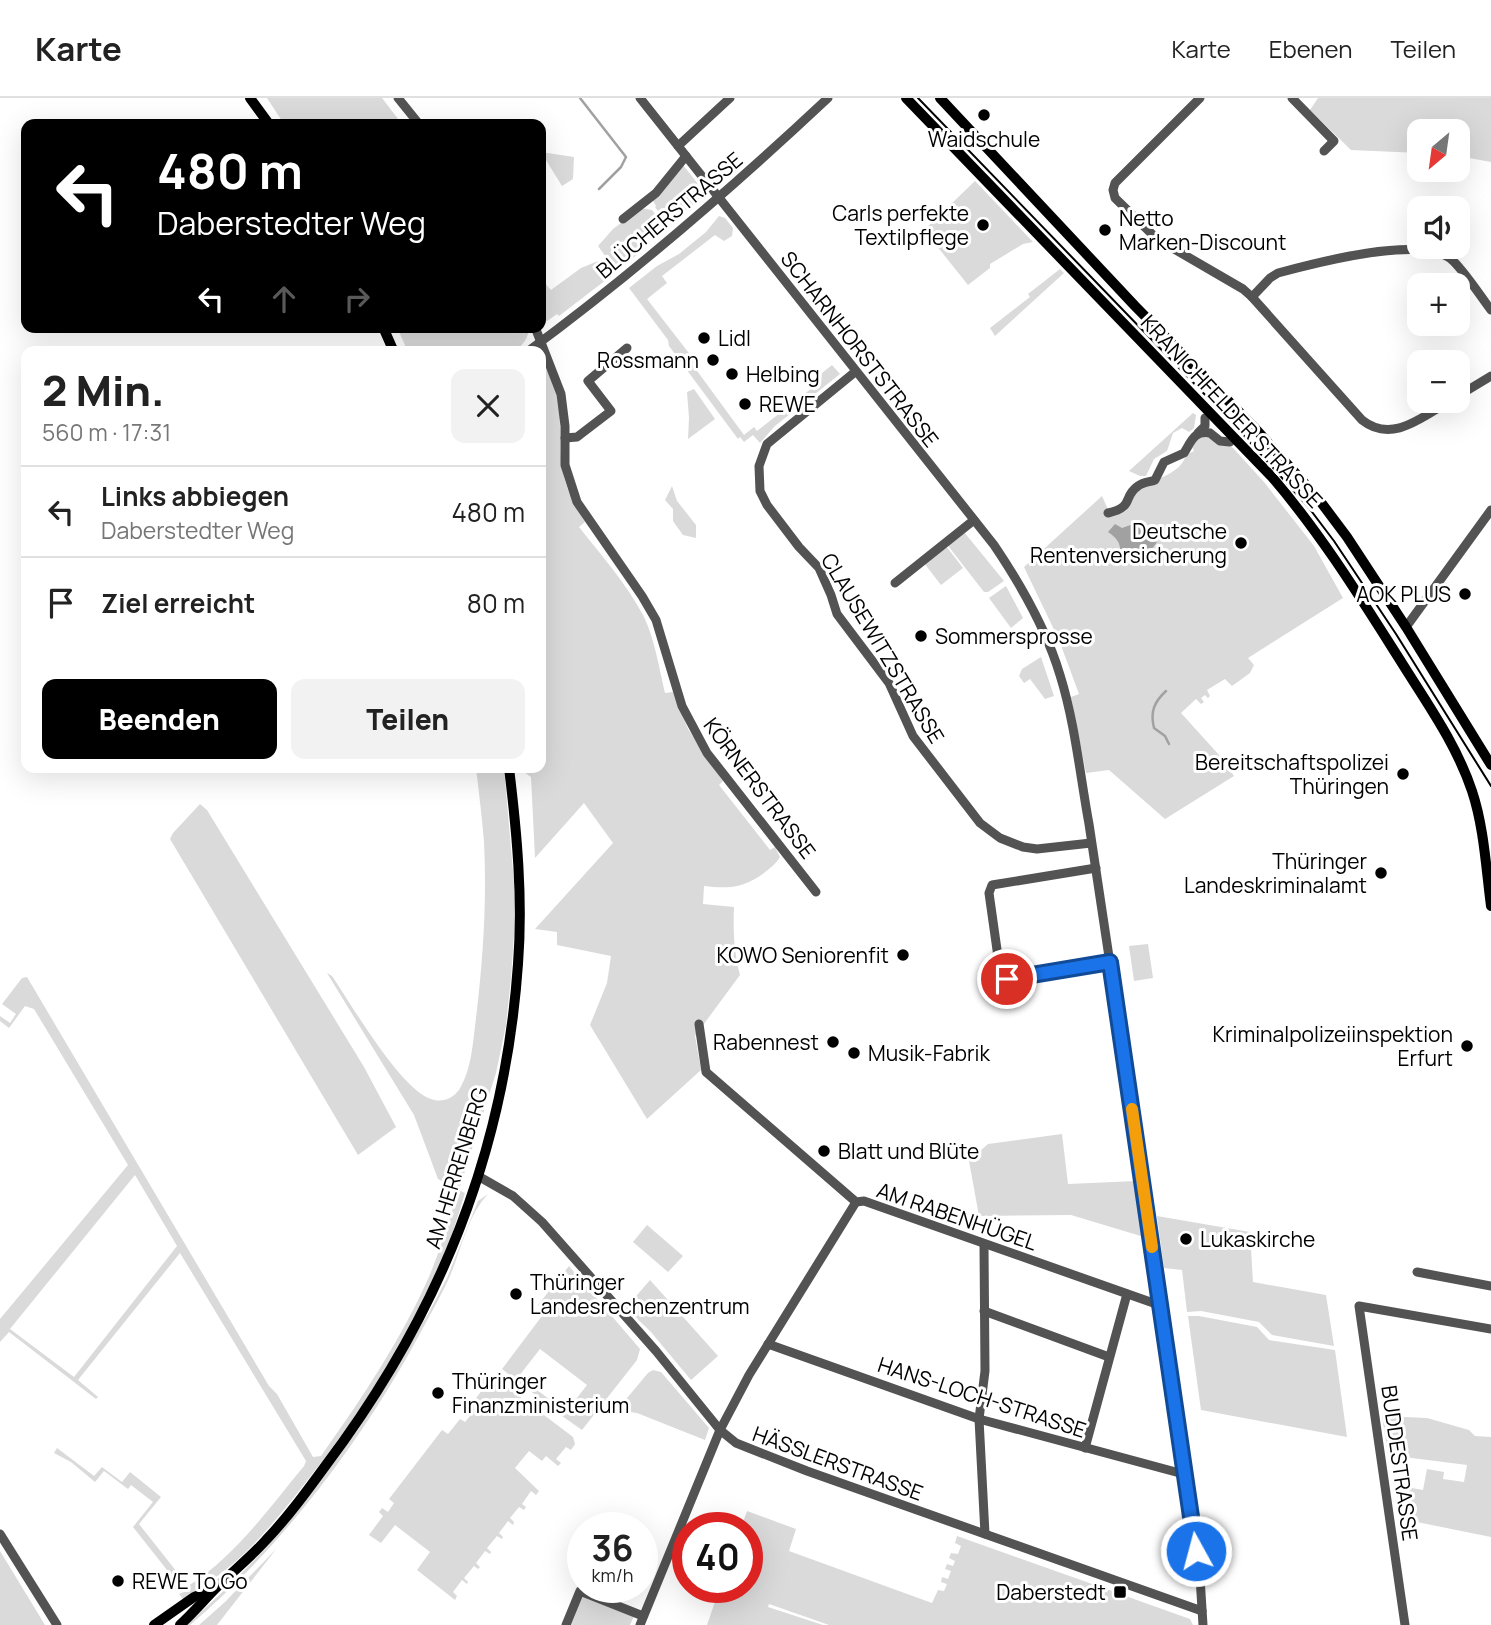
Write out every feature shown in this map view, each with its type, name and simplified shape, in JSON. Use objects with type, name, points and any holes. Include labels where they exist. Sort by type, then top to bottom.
[{"type":"main road","points":[[250,98],[265,119]]},
{"type":"main road","name":"KRANICHFELDER STRASSE","points":[[906,98],[1280,485],[1315,530],[1455,750],[1485,824],[1491,906]]},
{"type":"main road","name":"KRANICHFELDER STRASSE","points":[[940,98],[1043,205],[1126,298],[1253,426],[1317,497],[1347,537],[1406,627],[1491,765]]},
{"type":"main road","points":[[1387,640],[1406,627]]},
{"type":"main road","name":"AM HERRENBERG","points":[[180,1625],[267,1540],[349,1434],[389,1373],[435,1290],[453,1249],[478,1176],[506,1066],[518,965],[519,875],[509,773]]},
{"type":"main road","name":"AM HERRENBERG","points":[[154,1625],[194,1597],[216,1588]]},
{"type":"street","points":[[398,98],[415,119]]},
{"type":"street","name":"SCHARNHORSTSTRASSE","points":[[640,98],[974,520],[1015,576],[1035,614],[1060,675],[1072,726],[1110,962],[1186,1475],[1200,1577],[1203,1625]]},
{"type":"street","points":[[678,146],[730,98]]},
{"type":"street","name":"BLÜCHERSTRASSE","points":[[535,346],[624,277],[719,198],[828,98]]},
{"type":"street","points":[[1200,98],[1115,183],[1115,198],[1157,239],[1252,297],[1362,421],[1386,431],[1397,430],[1428,413]]},
{"type":"street","points":[[1292,98],[1334,141],[1324,151]]},
{"type":"street","points":[[623,219],[650,205],[686,156]]},
{"type":"street","points":[[1252,297],[1270,278],[1286,271],[1339,257],[1415,250],[1435,252],[1452,260],[1491,310]]},
{"type":"street","name":"KÖRNERSTRASSE","points":[[538,333],[543,346]]},
{"type":"street","points":[[565,438],[577,437],[611,411],[588,381],[627,348]]},
{"type":"street","name":"KÖRNERSTRASSE","points":[[546,354],[561,394],[565,465],[570,486],[588,520],[656,620],[678,697],[691,727],[720,771],[816,892]]},
{"type":"street","name":"CLAUSEWITZSTRASSE","points":[[855,372],[767,444],[759,466],[760,491],[767,505],[819,568],[837,614],[889,683],[913,736],[980,823],[1000,838],[1023,847],[1037,849],[1091,843]]},
{"type":"street","points":[[1470,389],[1491,376]]},
{"type":"street","points":[[1108,513],[1122,509],[1128,504],[1134,489],[1140,484],[1155,480],[1164,462],[1180,456],[1205,426],[1205,418]]},
{"type":"street","points":[[1198,433],[1210,433],[1220,441],[1230,442]]},
{"type":"street","points":[[1406,627],[1491,510]]},
{"type":"street","points":[[895,583],[974,520]]},
{"type":"street","points":[[1095,866],[992,885],[989,894],[1000,971],[1007,979],[1110,962]]},
{"type":"street","name":"AM RABENHÜGEL","points":[[699,1024],[706,1072],[856,1202],[864,1201],[1160,1305]]},
{"type":"street","name":"HÄSSLERSTRASSE","points":[[478,1176],[513,1196],[542,1222],[656,1351],[720,1430],[736,1443],[760,1454],[1202,1611]]},
{"type":"street","points":[[566,1625],[580,1591],[642,1621],[720,1430],[768,1344],[856,1202]]},
{"type":"street","points":[[984,1245],[985,1392],[979,1419],[985,1534]]},
{"type":"street","points":[[1416,1272],[1491,1286]]},
{"type":"street","points":[[1085,1448],[1126,1294]]},
{"type":"street","name":"BUDDESTRASSE","points":[[1405,1625],[1359,1306],[1491,1329]]},
{"type":"street","points":[[984,1311],[1109,1357]]},
{"type":"street","name":"HANS-LOCH-STRASSE","points":[[768,1344],[979,1419],[1186,1475]]},
{"type":"street","points":[[0,1534],[57,1625]]},
{"type":"shaded area","points":[[267,98],[382,98],[398,119],[281,119]]},
{"type":"shaded area","points":[[1318,98],[1491,98],[1491,162],[1470,158],[1470,119],[1407,119],[1407,152],[1351,150],[1310,110]]},
{"type":"shaded area","points":[[546,153],[574,157],[573,179],[562,186],[546,160]]},
{"type":"shaded area","points":[[683,165],[702,189],[702,196],[666,222],[652,199]]},
{"type":"shaded area","points":[[975,181],[1033,242],[1023,244],[990,264],[990,268],[968,285],[924,230]]},
{"type":"shaded area","points":[[641,208],[652,210],[663,224],[646,239],[638,254],[616,271],[598,246],[613,229]]},
{"type":"shaded area","points":[[719,216],[725,218],[733,228],[732,236],[724,241],[715,235],[662,276],[667,283],[647,299],[695,361],[692,364],[744,435],[754,427],[757,431],[821,381],[822,373],[832,365],[840,374],[775,426],[760,443],[753,435],[744,442],[740,437],[738,439],[629,288],[657,266],[679,254],[706,232]]},
{"type":"shaded area","points":[[598,261],[611,276],[559,316],[557,314],[546,321],[546,284],[551,290],[581,268]]},
{"type":"shaded area","points":[[1060,269],[1064,273],[995,336],[990,328]]},
{"type":"shaded area","points":[[400,333],[528,333],[521,346],[405,346]]},
{"type":"shaded area","points":[[546,370],[555,386],[558,399],[565,481],[585,522],[579,527],[621,580],[643,615],[654,644],[665,693],[673,692],[688,729],[723,781],[719,785],[770,850],[775,847],[780,857],[764,873],[743,884],[728,887],[704,886],[703,904],[734,907],[734,941],[740,975],[695,1036],[701,1070],[647,1119],[590,1025],[607,983],[611,956],[557,945],[557,932],[535,929],[613,843],[584,803],[535,858],[531,777],[525,773],[546,773]]},
{"type":"shaded area","points":[[694,389],[715,419],[688,439],[687,392]]},
{"type":"shaded area","points":[[1193,413],[1196,415],[1194,428],[1189,432],[1182,428],[1173,433],[1167,451],[1154,459],[1146,476],[1129,471]]},
{"type":"shaded area","points":[[1204,433],[1233,448],[1264,482],[1314,546],[1343,598],[1248,658],[1254,665],[1250,673],[1232,686],[1225,679],[1207,690],[1210,696],[1201,698],[1204,702],[1201,704],[1196,699],[1181,713],[1220,756],[1234,776],[1165,819],[1109,770],[1086,773],[1071,697],[1079,694],[1059,640],[1024,567],[1102,496],[1110,514],[1126,511],[1137,491],[1178,468],[1186,455],[1194,451],[1191,445]]},
{"type":"shaded area","points":[[672,486],[677,501],[696,525],[696,538],[683,535],[673,521],[673,509],[665,500]]},
{"type":"shaded area","points":[[1136,523],[1143,534],[1157,542],[1152,549],[1145,548],[1140,552],[1138,559],[1129,561],[1120,554],[1118,541],[1108,532],[1115,524],[1122,528]]},
{"type":"shaded area","points":[[964,532],[1004,581],[988,592],[984,592],[948,545]]},
{"type":"shaded area","points":[[946,546],[963,568],[941,585],[924,563]]},
{"type":"shaded area","points":[[1006,586],[1023,618],[1011,628],[989,598]]},
{"type":"shaded area","points":[[1041,657],[1054,696],[1045,699],[1030,679],[1024,683],[1019,676],[1022,669]]},
{"type":"shaded area","points":[[477,773],[504,773],[514,883],[514,935],[506,1025],[496,1073],[459,1190],[465,1193],[447,1250],[395,1353],[362,1406],[325,1457],[264,1534],[245,1553],[223,1572],[183,1599],[179,1594],[184,1592],[182,1589],[133,1527],[153,1502],[131,1485],[128,1489],[104,1471],[95,1482],[71,1462],[54,1453],[57,1448],[94,1476],[102,1467],[122,1482],[130,1472],[161,1497],[139,1524],[188,1586],[236,1546],[306,1461],[180,1253],[78,1380],[98,1397],[96,1399],[9,1332],[0,1342],[0,1319],[128,1165],[34,1009],[25,1006],[9,1028],[0,1021],[0,1016],[10,1023],[16,1014],[2,1004],[22,978],[27,977],[269,1386],[277,1394],[313,1457],[321,1456],[408,1320],[435,1262],[458,1191],[438,1179],[414,1115],[327,973],[332,976],[377,1045],[406,1080],[431,1099],[439,1101],[456,1093],[467,1073],[478,996],[485,908],[483,833]],"holes":[[[135,1175],[177,1246],[74,1377],[10,1329]]]},
{"type":"shaded area","points":[[200,804],[207,810],[364,1067],[396,1127],[358,1155],[170,839]]},
{"type":"shaded area","points":[[1148,944],[1153,978],[1134,981],[1129,946]]},
{"type":"shaded area","points":[[1062,1134],[1068,1184],[1136,1181],[1144,1237],[1071,1215],[979,1216],[969,1161],[988,1144]]},
{"type":"shaded area","points":[[488,1194],[470,1222],[450,1276],[423,1328],[349,1449],[290,1525],[258,1560],[225,1594],[187,1625],[266,1548],[359,1428],[428,1314],[447,1278],[478,1201]]},
{"type":"shaded area","points":[[1157,1216],[1250,1232],[1253,1282],[1326,1295],[1334,1346],[1272,1335],[1259,1322],[1201,1311],[1187,1312],[1182,1270],[1164,1268]]},
{"type":"shaded area","points":[[647,1225],[683,1256],[668,1272],[633,1242]]},
{"type":"shaded area","points":[[569,1266],[640,1349],[637,1360],[582,1430],[555,1411],[559,1407],[566,1412],[587,1385],[540,1349],[519,1376],[554,1403],[551,1407],[502,1369],[545,1312],[538,1305],[560,1277],[568,1284],[572,1279],[565,1271]]},
{"type":"shaded area","points":[[650,1280],[718,1356],[691,1380],[651,1332],[626,1308]]},
{"type":"shaded area","points":[[1188,1316],[1257,1327],[1269,1340],[1335,1350],[1347,1437],[1201,1410]]},
{"type":"shaded area","points":[[653,1370],[661,1372],[709,1428],[705,1440],[637,1413],[617,1410]]},
{"type":"shaded area","points":[[490,1374],[573,1437],[575,1444],[571,1450],[566,1447],[556,1459],[561,1463],[558,1466],[546,1456],[542,1461],[529,1451],[515,1468],[539,1491],[536,1495],[531,1491],[522,1504],[526,1507],[524,1510],[519,1507],[510,1518],[514,1522],[513,1525],[508,1521],[499,1533],[502,1539],[497,1536],[487,1548],[490,1554],[485,1551],[476,1563],[480,1567],[478,1569],[474,1566],[464,1578],[467,1584],[462,1580],[453,1592],[457,1596],[455,1600],[417,1570],[430,1552],[395,1525],[381,1543],[369,1535],[383,1516],[379,1512],[382,1508],[388,1512],[394,1503],[389,1499],[442,1430],[448,1434],[460,1419],[465,1422],[470,1416],[460,1408],[468,1397],[474,1401],[485,1386],[480,1381]]},
{"type":"shaded area","points":[[1382,1416],[1427,1418],[1469,1430],[1475,1436],[1491,1437],[1491,1537],[1402,1519],[1395,1485],[1423,1490],[1427,1469],[1444,1472],[1443,1479],[1464,1482],[1467,1465],[1388,1455]]},
{"type":"shaded area","points":[[763,1517],[796,1529],[789,1551],[932,1603],[938,1590],[944,1591],[947,1584],[941,1582],[942,1577],[948,1579],[951,1571],[945,1569],[947,1564],[953,1566],[955,1561],[949,1558],[951,1553],[958,1554],[961,1546],[955,1543],[957,1536],[1112,1591],[1112,1594],[1119,1597],[1120,1594],[1190,1619],[1193,1625],[829,1625],[769,1604],[768,1607],[823,1625],[707,1625],[715,1603],[763,1603]]},
{"type":"shaded area","points":[[277,1548],[217,1625],[199,1625],[225,1602]]},
{"type":"shaded area","points":[[0,1551],[45,1625],[0,1625]]},
{"type":"shaded area","points":[[580,1603],[601,1603],[634,1616],[630,1625],[571,1625]]},
{"type":"waterway","points":[[580,98],[626,157],[621,167],[599,189]]},
{"type":"waterway","points":[[1166,691],[1158,699],[1152,717],[1154,728],[1165,736],[1169,744]]},
{"type":"tram line","points":[[918,98],[1241,432],[1309,508],[1396,634],[1491,786]]},
{"type":"slow traffic","points":[[1132,1109],[1152,1247]]},
{"type":"place","name":"Waidschule","points":[[984,115]]},
{"type":"place","name":"Carls perfekte Textilpflege","points":[[983,225]]},
{"type":"place","name":"Netto Marken-Discount","points":[[1105,230]]},
{"type":"place","name":"Lidl","points":[[704,338]]},
{"type":"place","name":"Rossmann","points":[[713,360]]},
{"type":"place","name":"Helbing","points":[[732,374]]},
{"type":"place","name":"REWE","points":[[745,404]]},
{"type":"place","name":"Deutsche Rentenversicherung","points":[[1241,543]]},
{"type":"place","name":"AOK PLUS","points":[[1465,594]]},
{"type":"place","name":"Sommersprosse","points":[[921,636]]},
{"type":"place","name":"Bereitschaftspolizei Thüringen","points":[[1403,774]]},
{"type":"place","name":"Thüringer Landeskriminalamt","points":[[1381,873]]},
{"type":"place","name":"KOWO Seniorenfit","points":[[903,955]]},
{"type":"place","name":"Rabennest","points":[[833,1042]]},
{"type":"place","name":"Kriminalpolizeiinspektion Erfurt","points":[[1467,1046]]},
{"type":"place","name":"Musik-Fabrik","points":[[854,1053]]},
{"type":"place","name":"Blatt und Blüte","points":[[824,1151]]},
{"type":"place","name":"Lukaskirche","points":[[1186,1239]]},
{"type":"place","name":"Thüringer Landesrechenzentrum","points":[[516,1294]]},
{"type":"place","name":"Thüringer Finanzministerium","points":[[438,1393]]},
{"type":"place","name":"REWE To Go","points":[[118,1581]]},
{"type":"place","name":"Daberstedt","points":[[1120,1592]]},
{"type":"route","points":[[1007,979],[1110,962],[1196,1551]]}]
